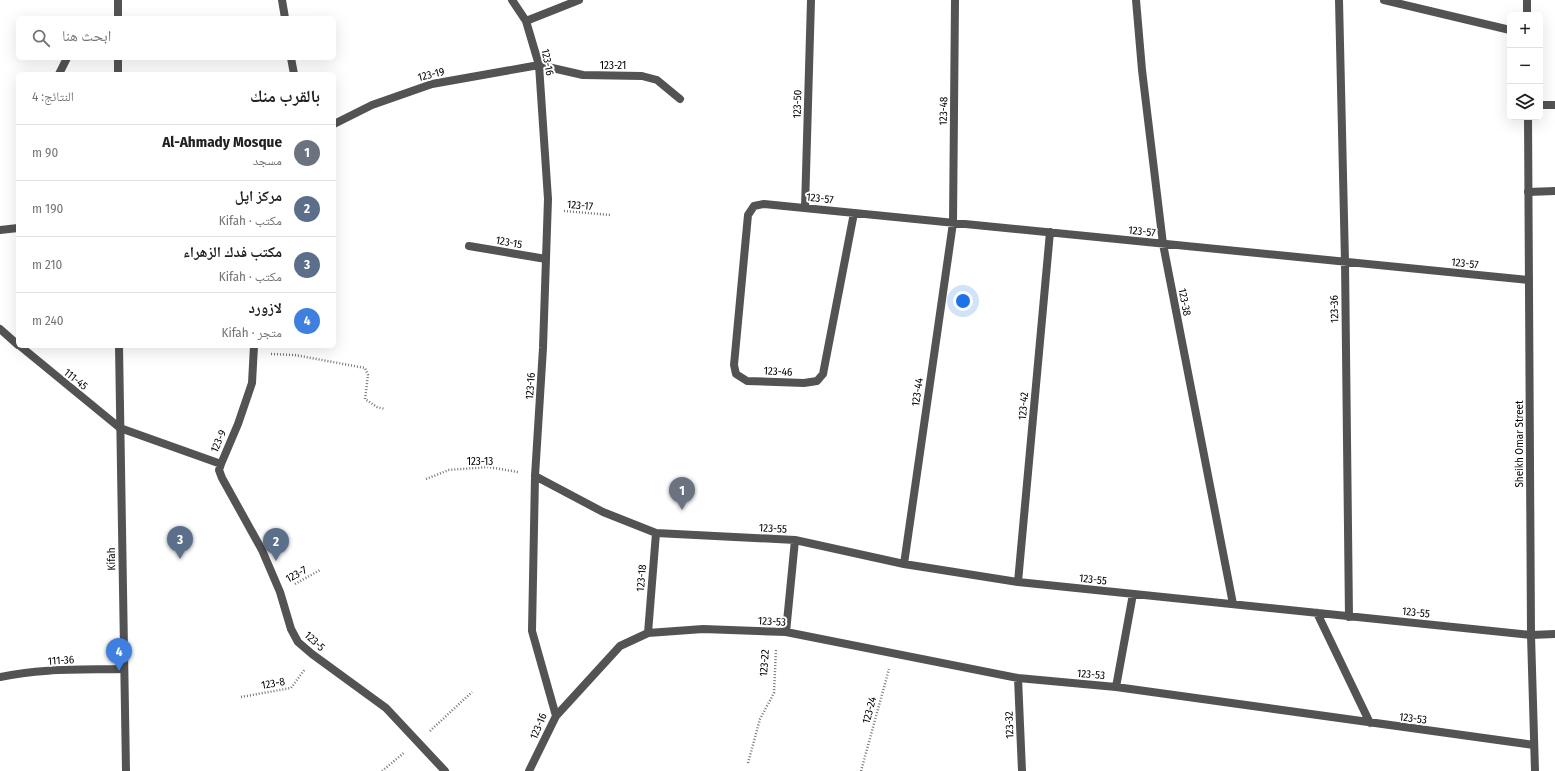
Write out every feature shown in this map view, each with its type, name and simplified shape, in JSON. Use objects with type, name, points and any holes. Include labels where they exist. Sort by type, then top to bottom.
[{"type":"street","points":[[118,0],[118,16]]},
{"type":"street","points":[[282,0],[285,16]]},
{"type":"street","name":"123-16","points":[[512,0],[526,21],[539,65],[548,210],[543,348],[535,476],[532,632],[556,716],[529,771]]},
{"type":"street","points":[[526,21],[579,0]]},
{"type":"street","name":"123-50","points":[[805,208],[811,0]]},
{"type":"street","name":"123-48","points":[[953,223],[955,0]]},
{"type":"street","name":"123-38","points":[[1136,0],[1142,70],[1163,244],[1233,604]]},
{"type":"street","name":"123-36","points":[[1339,0],[1345,262],[1349,617]]},
{"type":"street","points":[[1384,0],[1507,29]]},
{"type":"street","points":[[1527,0],[1528,12]]},
{"type":"street","points":[[60,72],[66,60]]},
{"type":"street","points":[[118,60],[118,72]]},
{"type":"street","points":[[291,60],[294,72]]},
{"type":"street","name":"123-21","points":[[539,65],[583,75],[642,76],[657,80],[680,99]]},
{"type":"street","name":"123-19","points":[[336,123],[372,106],[432,84],[539,65]]},
{"type":"street","points":[[1543,105],[1555,105]]},
{"type":"street","name":"Sheikh Omar Street","points":[[1528,120],[1531,635],[1534,771]]},
{"type":"street","points":[[1528,192],[1555,190]]},
{"type":"street","name":"123-57","points":[[754,206],[764,204],[1529,280]]},
{"type":"street","name":"123-46","points":[[754,206],[748,215],[734,365],[736,374],[748,380],[804,383],[817,381],[823,374],[854,213]]},
{"type":"street","name":"123-44","points":[[904,564],[953,223]]},
{"type":"street","points":[[0,230],[16,228]]},
{"type":"street","name":"123-42","points":[[1018,582],[1050,232]]},
{"type":"street","name":"123-15","points":[[469,246],[546,259]]},
{"type":"street","name":"111-45","points":[[0,329],[16,342]]},
{"type":"street","name":"111-45","points":[[23,348],[120,428]]},
{"type":"street","name":"Kifah","points":[[119,348],[126,771]]},
{"type":"street","name":"123-9","points":[[120,428],[221,464],[238,424],[252,383],[254,350]]},
{"type":"street","name":"123-5","points":[[221,464],[220,470],[222,478],[262,550],[280,592],[290,629],[298,642],[312,654],[386,708],[445,771]]},
{"type":"street","points":[[535,476],[603,512],[656,534]]},
{"type":"street","name":"123-55","points":[[656,534],[795,540],[904,564],[1018,582],[1531,635],[1555,634]]},
{"type":"street","name":"123-18","points":[[648,633],[656,534]]},
{"type":"street","points":[[786,632],[795,540]]},
{"type":"street","points":[[1116,688],[1133,594]]},
{"type":"street","points":[[1317,614],[1370,724]]},
{"type":"street","name":"123-53","points":[[648,633],[703,629],[786,632],[1018,678],[1116,688],[1370,724],[1534,745]]},
{"type":"street","points":[[556,716],[620,646],[648,633]]},
{"type":"street","name":"111-36","points":[[0,677],[12,674],[72,670],[124,669]]},
{"type":"street","name":"123-32","points":[[1018,678],[1022,771]]},
{"type":"path","name":"123-17","points":[[548,210],[611,215]]},
{"type":"path","points":[[254,350],[295,355],[365,368],[368,375],[365,399],[377,408],[384,409]]},
{"type":"path","name":"123-13","points":[[426,480],[449,470],[488,467],[535,476]]},
{"type":"path","name":"123-7","points":[[280,592],[320,570]]},
{"type":"path","name":"123-22","points":[[748,763],[760,719],[774,693],[777,642],[786,632]]},
{"type":"path","name":"123-24","points":[[861,771],[893,653]]},
{"type":"path","name":"123-8","points":[[241,697],[291,688],[302,676],[312,654]]},
{"type":"place","name":"Al-Ahmady Mosque","points":[[682,510]]},
{"type":"place","name":"مكتب فدك الزهراء","points":[[180,559]]},
{"type":"place","name":"مركز اپل","points":[[276,561]]},
{"type":"place","name":"لازورد","points":[[119,671]]}]
